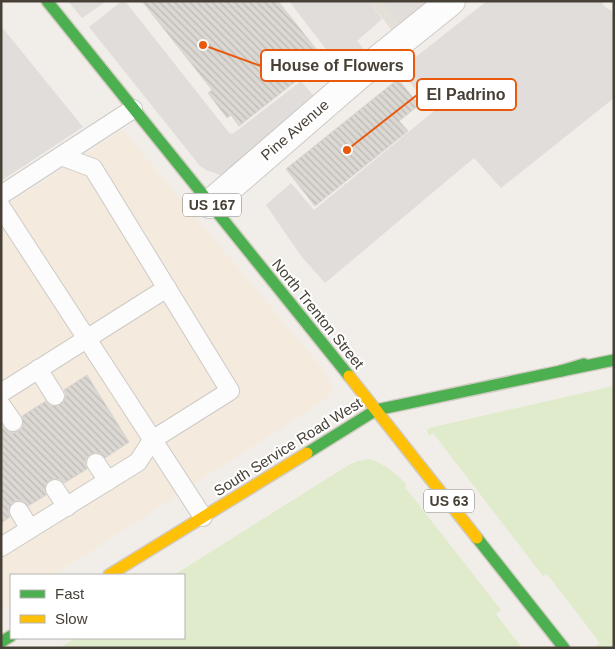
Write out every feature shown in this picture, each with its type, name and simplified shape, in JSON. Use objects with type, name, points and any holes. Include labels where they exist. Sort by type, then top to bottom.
[{"type":"main road","name":"North Trenton Street","points":[[47,1],[376,410],[564,648]]},
{"type":"main road","name":"South Service Road West","points":[[111,574],[376,410],[561,371],[614,354]]},
{"type":"main road","points":[[561,371],[614,360]]},
{"type":"street","name":"Pine Avenue","points":[[210,204],[359,75],[451,1]]},
{"type":"lane","points":[[1,195],[133,109]]},
{"type":"lane","points":[[1,547],[138,462],[152,440],[230,391],[93,168],[61,156]]},
{"type":"lane","points":[[1,207],[203,517]]},
{"type":"lane","points":[[1,393],[167,288]]},
{"type":"lane","points":[[38,369],[55,396]]},
{"type":"lane","points":[[1,405],[13,422]]},
{"type":"lane","points":[[96,463],[108,481]]},
{"type":"lane","points":[[55,489],[66,506]]},
{"type":"lane","points":[[19,511],[30,529]]},
{"type":"shaded area","points":[[68,1],[107,1],[82,18]]},
{"type":"shaded area","points":[[122,1],[125,1],[230,134],[234,133],[301,81],[317,100],[228,172],[220,175],[206,170],[200,166],[89,27]]},
{"type":"shaded area","points":[[289,1],[369,1],[382,19],[357,41],[368,54],[345,74]]},
{"type":"shaded area","points":[[369,1],[431,1],[393,32]]},
{"type":"shaded area","points":[[382,1],[429,1],[400,24]]},
{"type":"shaded area","points":[[487,1],[601,1],[605,7],[614,12],[614,98],[501,188],[474,158],[325,283],[301,256],[266,205],[291,183],[314,210],[434,111],[399,70]]},
{"type":"shaded area","points":[[1,26],[83,127],[1,181]]},
{"type":"shaded area","points":[[123,130],[325,372],[333,390],[323,401],[56,574],[10,574],[10,604],[1,610],[1,208]]},
{"type":"green space","points":[[614,386],[614,648],[593,648],[600,643],[547,574],[543,576],[433,433],[429,436],[427,430]]},
{"type":"green space","points":[[370,459],[381,464],[407,485],[405,487],[501,610],[496,614],[522,648],[60,648],[74,639],[185,639],[185,574],[176,574],[347,466],[358,461]]},
{"type":"building","points":[[142,1],[278,1],[324,59],[239,126],[231,115],[227,118],[208,93],[212,90]]},
{"type":"building","points":[[398,79],[419,105],[399,121],[408,131],[315,206],[286,169]]},
{"type":"building","points":[[87,375],[129,442],[105,458],[100,453],[91,454],[86,459],[87,469],[64,483],[59,479],[50,480],[45,485],[46,495],[28,506],[19,500],[13,502],[8,511],[10,517],[1,523],[1,429],[4,427],[13,433],[19,431],[23,426],[22,416],[46,401],[50,406],[60,405],[66,396],[64,390]]},
{"type":"traffic: fast","points":[[47,1],[349,376]]},
{"type":"traffic: fast","points":[[561,371],[614,360]]},
{"type":"traffic: fast","points":[[307,453],[376,410],[561,371],[584,364]]},
{"type":"traffic: fast","points":[[477,538],[564,648]]},
{"type":"traffic: fast","points":[[1,642],[10,637]]},
{"type":"traffic: slow","points":[[349,376],[477,538]]},
{"type":"traffic: slow","points":[[111,574],[307,453]]},
{"type":"place","name":"House of Flowers","points":[[203,45]]},
{"type":"place","name":"El Padrino","points":[[347,150]]}]
